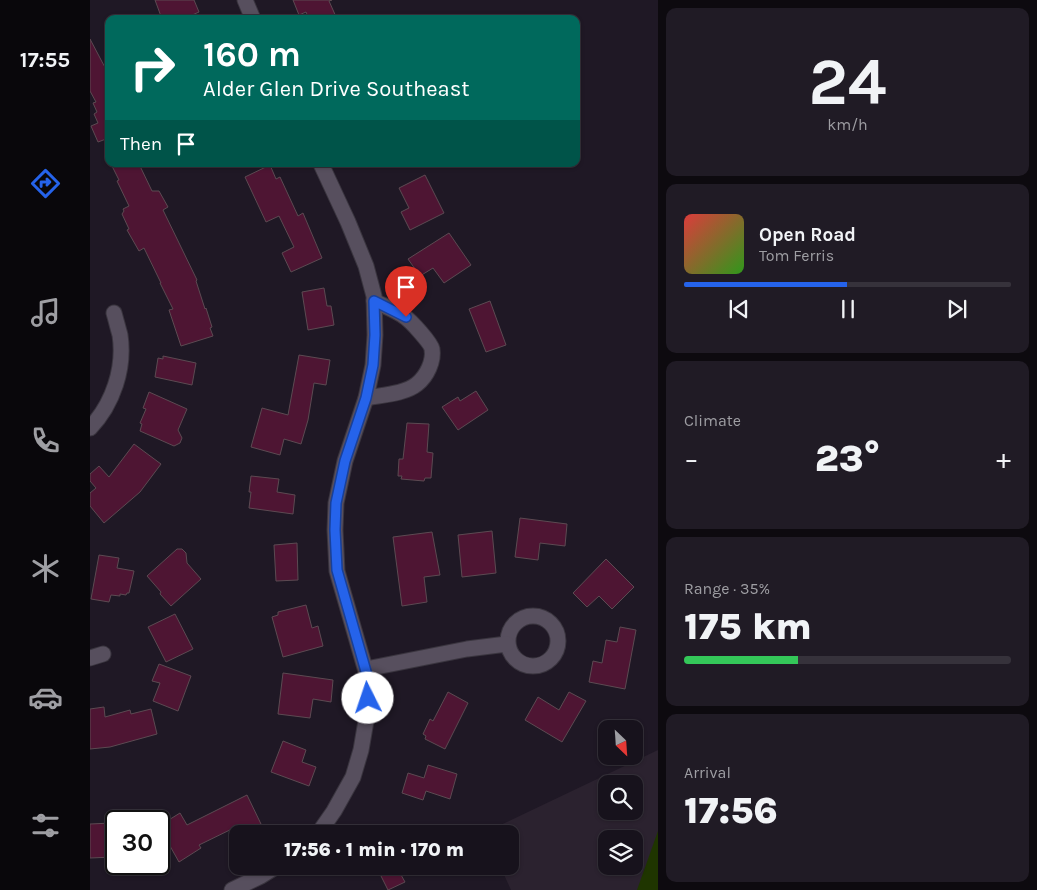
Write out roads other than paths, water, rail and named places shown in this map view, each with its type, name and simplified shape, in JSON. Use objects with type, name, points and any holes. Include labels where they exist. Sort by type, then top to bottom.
[{"type":"street","points":[[245,0],[251,15]]},
{"type":"street","points":[[322,167],[366,266],[374,296],[375,335],[373,365],[366,398],[345,461],[336,503],[335,530],[337,570],[369,682],[368,714],[361,750],[353,777],[324,825]]},
{"type":"street","points":[[366,398],[399,392],[417,385],[426,374],[432,360],[432,348],[406,317],[374,301]]},
{"type":"street","points":[[90,428],[106,407],[116,385],[120,361],[120,336],[114,313]]},
{"type":"street","points":[[366,669],[467,648],[507,644]]},
{"type":"street","points":[[232,890],[263,875]]}]
